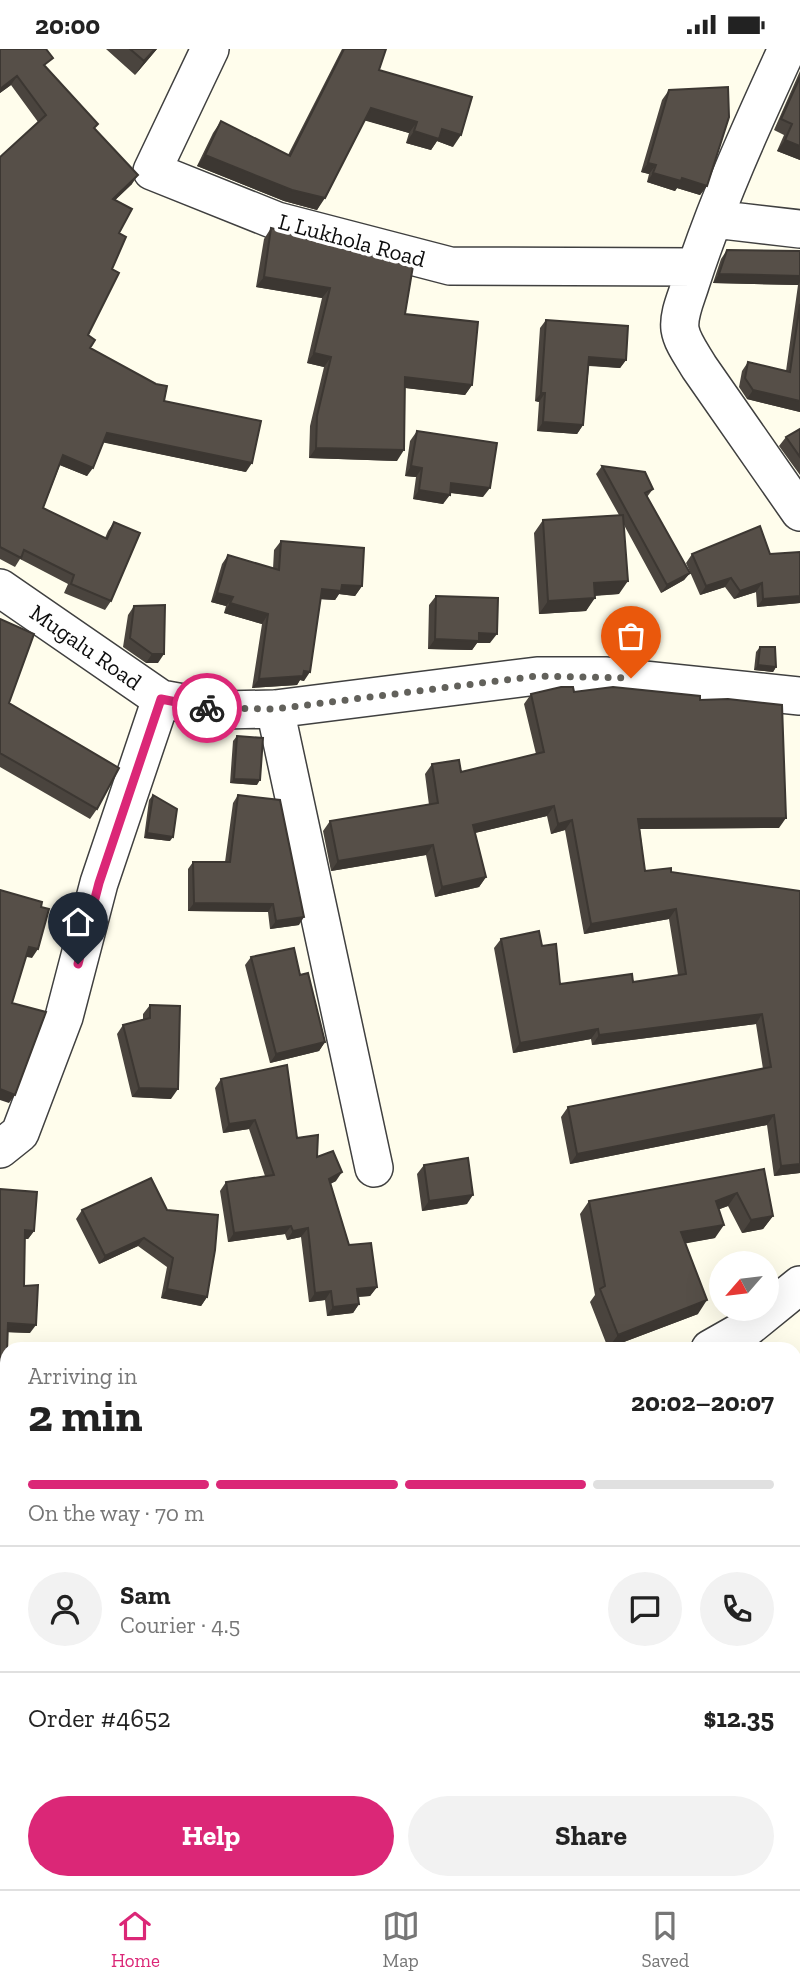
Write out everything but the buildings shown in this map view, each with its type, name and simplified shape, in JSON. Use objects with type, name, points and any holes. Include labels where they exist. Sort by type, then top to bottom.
[{"type":"street","name":"L Lukhola Road","points":[[211,49],[152,171],[277,221],[450,266],[696,267]]},
{"type":"street","points":[[787,49],[744,142],[714,219],[681,312],[679,327],[684,342],[800,512]]},
{"type":"street","points":[[714,219],[800,229]]},
{"type":"street","name":"Mugalu Road","points":[[0,588],[161,699],[222,710],[275,709],[537,676],[605,676],[800,696]]},
{"type":"street","points":[[0,1149],[20,1133],[64,1017],[99,883],[161,699]]},
{"type":"street","points":[[275,709],[374,1168]]},
{"type":"street","points":[[751,1338],[800,1285]]},
{"type":"way so far","points":[[207,708],[275,709],[537,676],[631,678]]},
{"type":"route","points":[[78,964],[99,883],[161,699],[207,708]]}]
